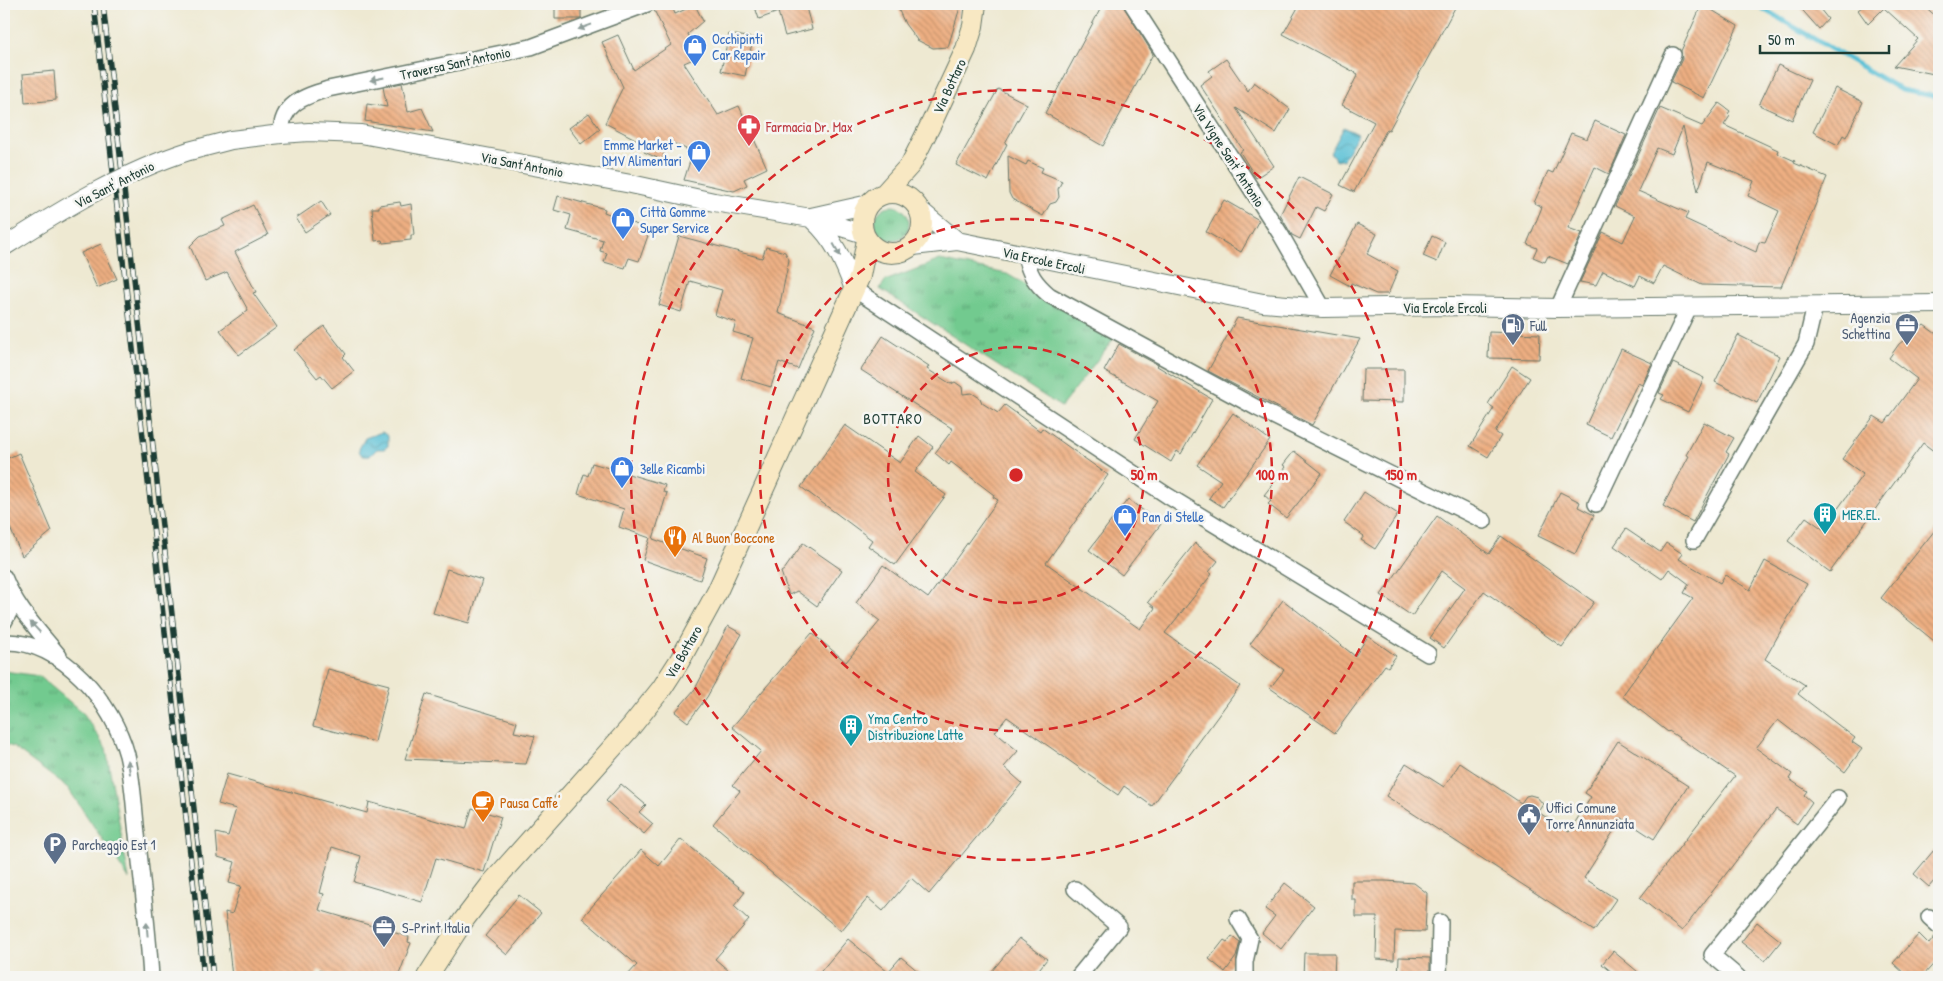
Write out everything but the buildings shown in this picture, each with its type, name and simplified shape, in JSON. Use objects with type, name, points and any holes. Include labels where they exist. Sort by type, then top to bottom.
[{"type":"main road","name":"Via Bottaro","points":[[877,199],[911,164],[966,49],[973,26],[976,4]]},
{"type":"main road","name":"Via Bottaro","points":[[911,164],[917,206]]},
{"type":"main road","points":[[894,193],[904,195],[917,206],[922,230],[913,246],[900,253],[893,254],[874,248],[865,237],[862,218],[877,199],[894,193]]},
{"type":"main road","name":"Via Bottaro","points":[[427,977],[463,921],[492,883],[630,728],[662,688],[680,660],[717,592],[857,283],[865,237]]},
{"type":"main road","points":[[857,283],[893,254]]},
{"type":"street","name":"Traversa Sant'Antonio","points":[[282,134],[281,123],[286,111],[310,94],[531,47],[647,4]]},
{"type":"street","name":"Via Vigne Sant' Antonio","points":[[1132,4],[1281,235],[1323,308]]},
{"type":"street","points":[[1558,308],[1673,55]]},
{"type":"street","name":"Via Sant'Antonio","points":[[232,140],[309,132],[361,134],[631,184],[714,202],[810,218],[865,237]]},
{"type":"street","name":"Via Sant' Antonio","points":[[4,246],[99,189],[149,166],[189,151],[232,140]]},
{"type":"street","name":"Via Sant'Antonio","points":[[810,218],[877,199]]},
{"type":"street","name":"Via Ercole Ercoli","points":[[917,206],[957,241]]},
{"type":"street","points":[[810,218],[826,232],[857,283],[1168,496],[1428,654]]},
{"type":"street","name":"Via Ercole Ercoli","points":[[913,246],[957,241],[1263,303],[1323,308],[1450,306],[1558,308],[1939,304]]},
{"type":"street","points":[[1025,256],[1030,274],[1037,285],[1049,295],[1257,408],[1484,521]]},
{"type":"street","points":[[1694,540],[1806,344],[1815,306]]},
{"type":"street","points":[[1596,504],[1689,307]]},
{"type":"street","points":[[4,622],[11,609],[6,583]]},
{"type":"street","points":[[6,583],[27,619],[65,664],[88,684],[119,731],[127,756],[146,913],[151,977]]},
{"type":"street","points":[[4,642],[16,642],[38,648],[65,664]]},
{"type":"street","points":[[1738,977],[1712,955],[1838,798]]},
{"type":"street","points":[[1075,889],[1119,927],[1078,977]]},
{"type":"street","points":[[1238,918],[1250,940],[1245,962],[1245,977]]},
{"type":"street","points":[[1439,977],[1440,922]]},
{"type":"green space","points":[[892,206],[899,207],[904,211],[908,216],[908,230],[904,235],[899,239],[892,240],[885,239],[880,235],[876,230],[875,223],[876,216],[880,211],[885,207]]},
{"type":"green space","points":[[940,260],[1007,274],[1115,337],[1061,407],[880,289],[885,281]]},
{"type":"green space","points":[[4,671],[39,676],[84,714],[106,748],[129,879],[68,788],[13,747],[4,744]]},
{"type":"water","points":[[1344,127],[1358,134],[1343,160],[1335,161],[1330,153]]},
{"type":"water","points":[[382,432],[388,436],[388,446],[384,449],[377,449],[370,456],[361,455],[359,449],[365,438]]},
{"type":"waterway","points":[[1755,4],[1901,90],[1939,97]]},
{"type":"railway","points":[[94,4],[204,977]]},
{"type":"railway","points":[[103,4],[213,977]]},
{"type":"place","name":"Occhipinti Car Repair","points":[[695,67]]},
{"type":"place","name":"Farmacia Dr. Max","points":[[749,147]]},
{"type":"place","name":"Emme Market - DMV Alimentari","points":[[699,173]]},
{"type":"place","name":"Città Gomme Super Service","points":[[623,240]]},
{"type":"place","name":"Full","points":[[1513,346]]},
{"type":"place","name":"Agenzia Schettina","points":[[1907,346]]},
{"type":"place","name":"3elle Ricambi","points":[[622,489]]},
{"type":"place","name":"MER.EL.","points":[[1825,535]]},
{"type":"place","name":"Pan di Stelle","points":[[1125,537]]},
{"type":"place","name":"Al Buon Boccone","points":[[675,558]]},
{"type":"place","name":"Yma Centro Distribuzione Latte","points":[[851,747]]},
{"type":"place","name":"Pausa Caffe'","points":[[483,823]]},
{"type":"place","name":"Uffici Comune Torre Annunziata","points":[[1529,836]]},
{"type":"place","name":"Parcheggio Est 1","points":[[55,865]]},
{"type":"place","name":"S-Print Italia","points":[[384,948]]},
{"type":"district","name":"BOTTARO","points":[[893,418]]}]
